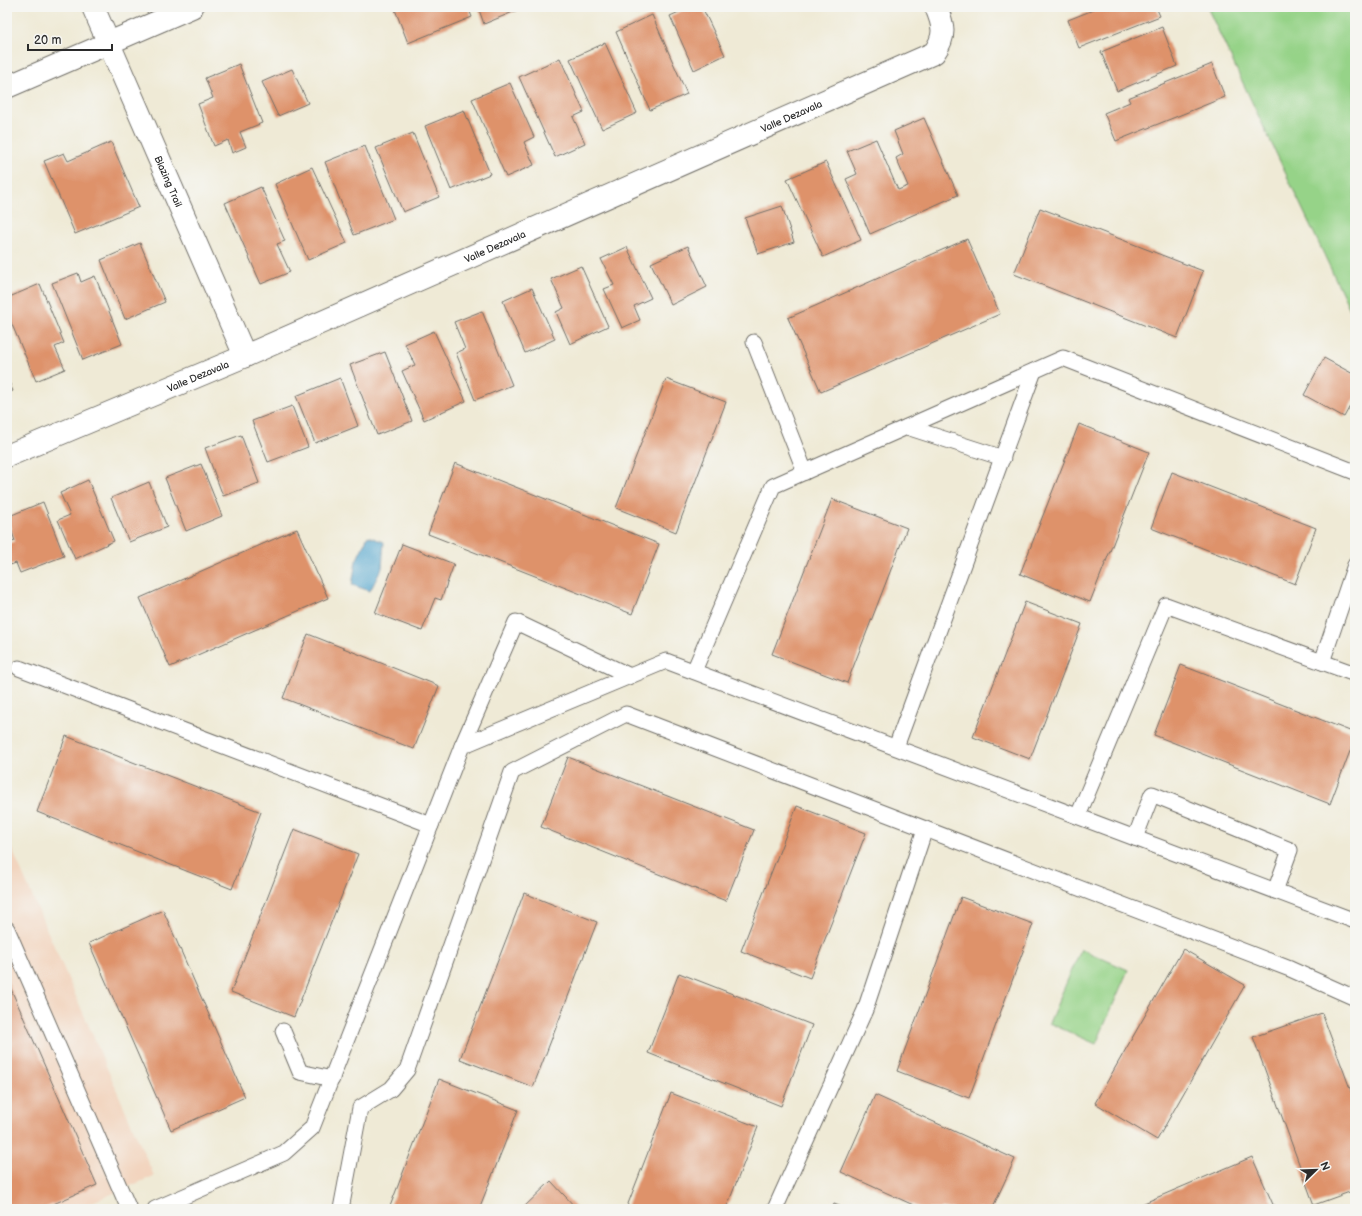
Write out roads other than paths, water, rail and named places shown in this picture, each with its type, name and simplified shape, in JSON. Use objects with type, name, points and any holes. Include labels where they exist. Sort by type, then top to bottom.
[{"type":"street","name":"Blazing Trail","points":[[92,7],[245,356]]},
{"type":"street","points":[[7,87],[192,7]]},
{"type":"street","name":"Valle Dezavala","points":[[7,456],[245,356],[934,53],[942,42],[942,21],[936,7]]},
{"type":"lane","points":[[754,342],[805,472]]},
{"type":"lane","points":[[694,671],[773,486],[1063,358],[1355,472]]},
{"type":"lane","points":[[896,747],[1034,371]]},
{"type":"lane","points":[[907,427],[1003,458]]},
{"type":"lane","points":[[1322,662],[1355,564]]},
{"type":"lane","points":[[1078,816],[1166,605],[1355,674]]},
{"type":"lane","points":[[155,1209],[284,1153],[312,1128],[430,825],[462,746],[516,622],[630,676]]},
{"type":"lane","points":[[462,746],[666,661],[1355,920]]},
{"type":"lane","points":[[19,668],[430,825]]},
{"type":"lane","points":[[341,1209],[360,1108],[391,1089],[407,1070],[512,772],[626,714],[1290,969],[1355,998]]},
{"type":"lane","points":[[1135,838],[1152,794],[1290,850],[1275,890]]},
{"type":"lane","points":[[775,1209],[865,1010],[925,829]]},
{"type":"lane","points":[[7,929],[129,1209]]},
{"type":"lane","points":[[283,1031],[300,1072],[332,1079]]},
{"type":"water","points":[[368,536],[384,542],[382,568],[370,591],[352,585],[356,561]]}]
